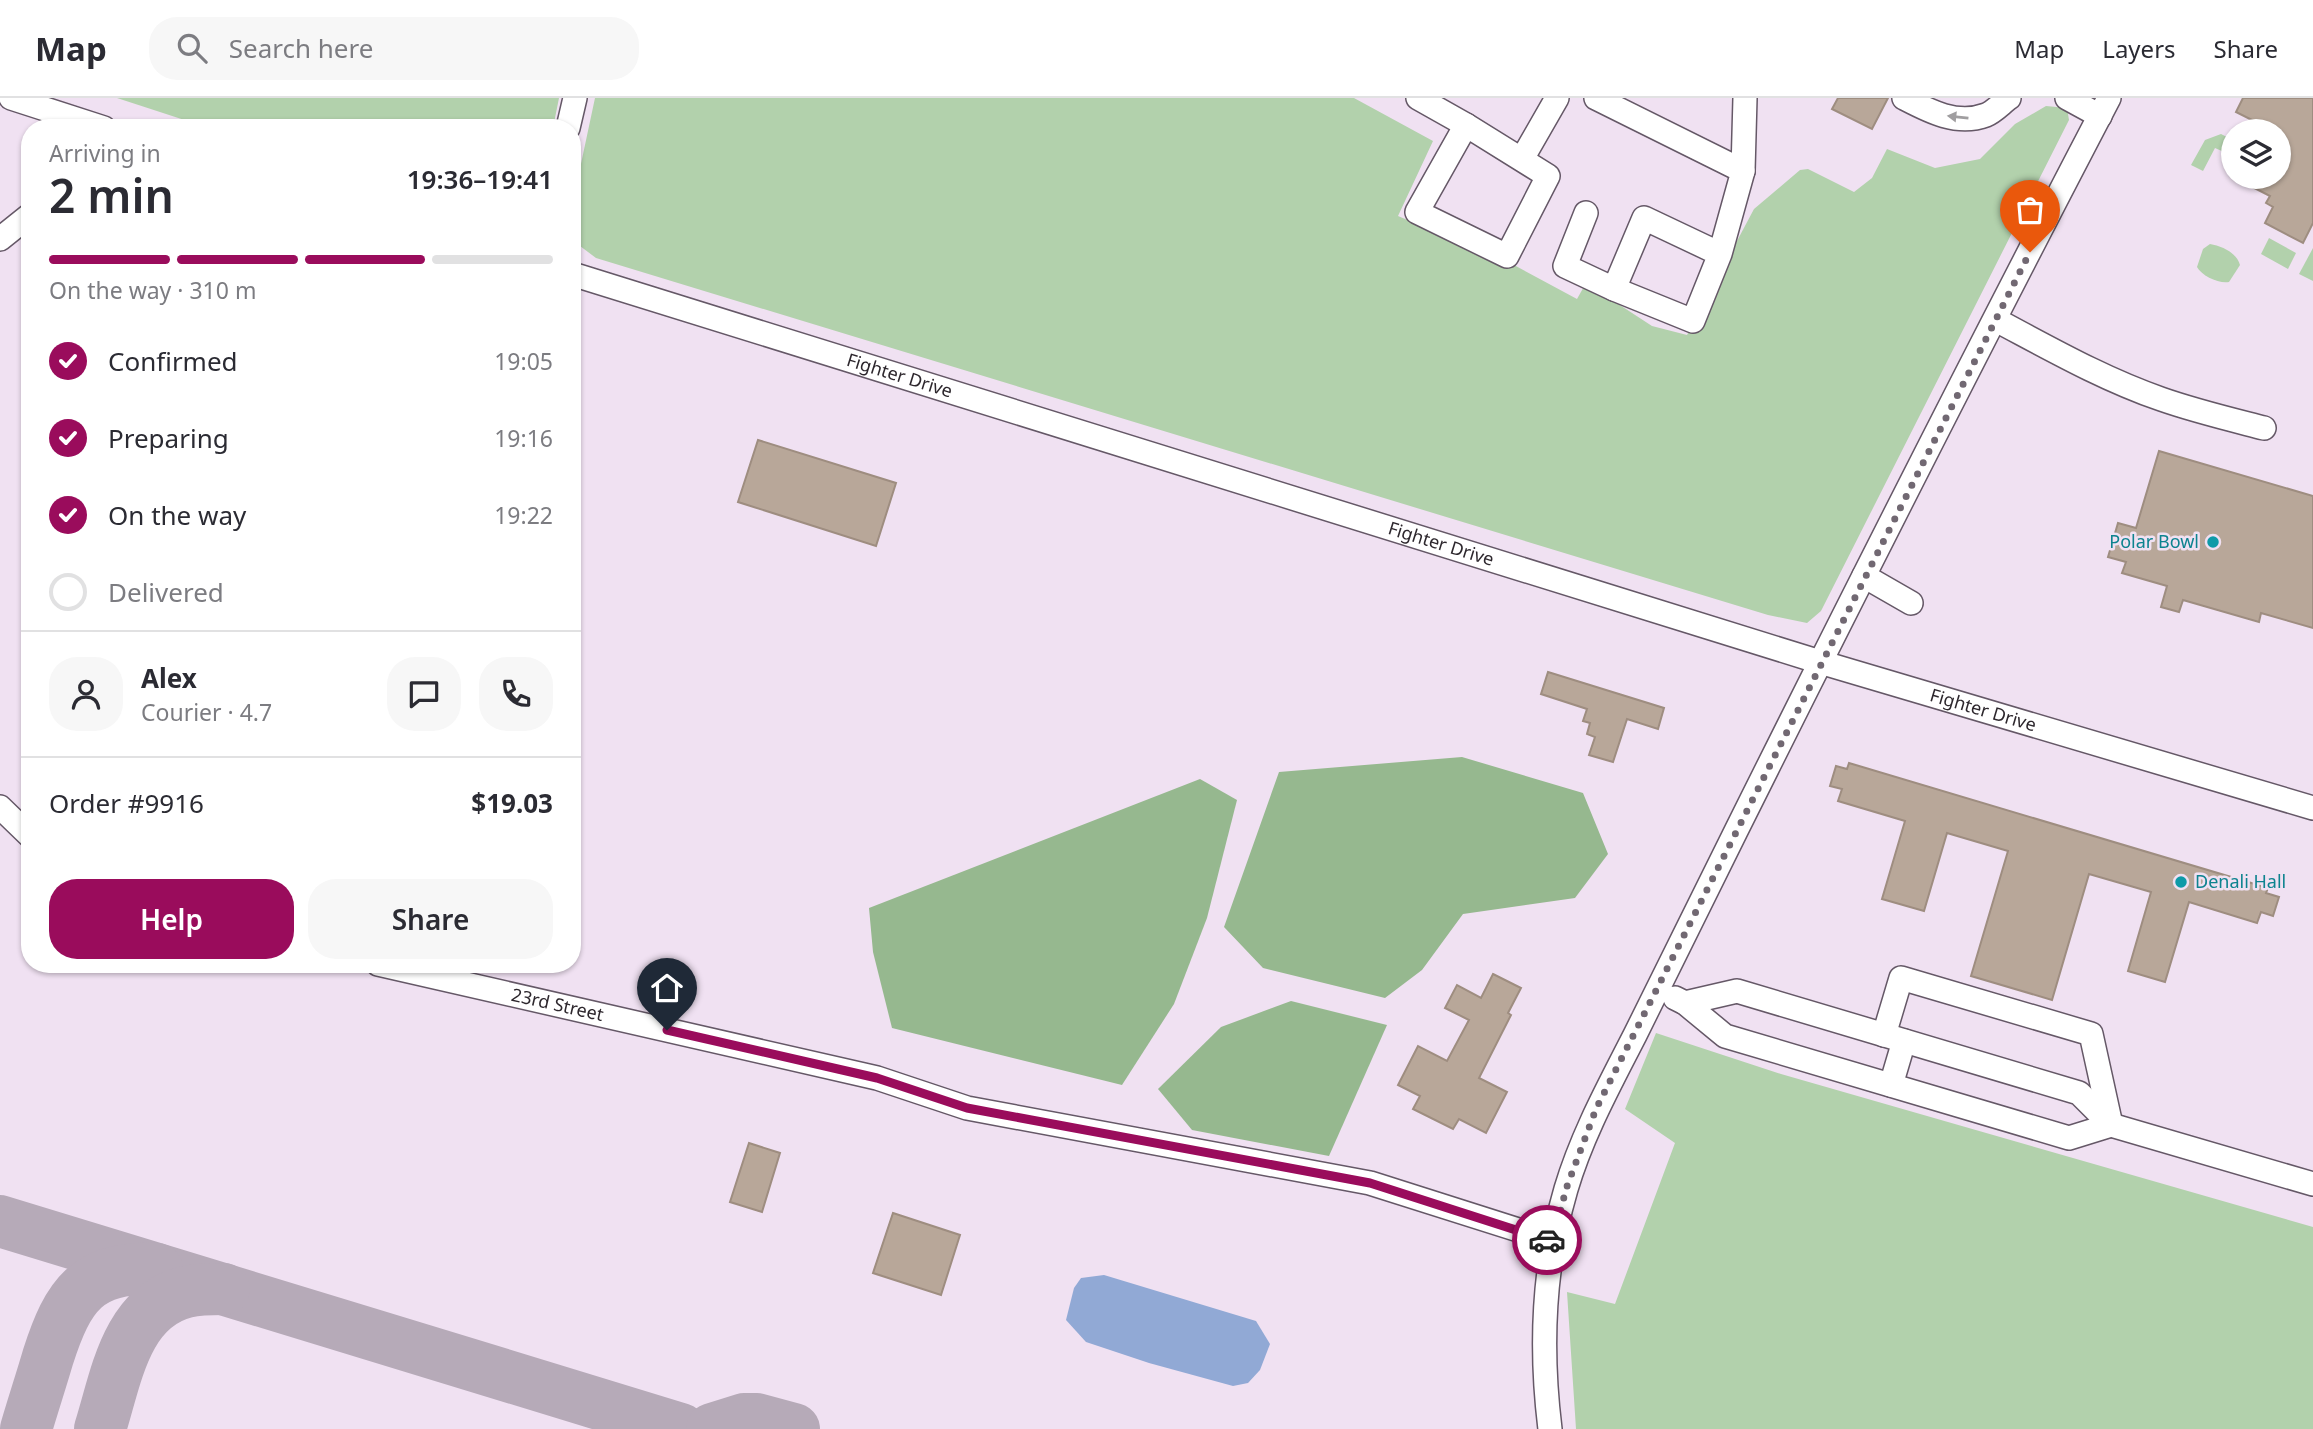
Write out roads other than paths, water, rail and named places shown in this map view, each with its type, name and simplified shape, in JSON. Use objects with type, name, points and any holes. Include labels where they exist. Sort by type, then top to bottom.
[{"type":"street","points":[[11,98],[76,119]]},
{"type":"street","points":[[570,119],[575,98]]},
{"type":"street","points":[[1418,98],[1466,125],[1548,176],[1507,257],[1417,212],[1466,125]]},
{"type":"street","points":[[1522,159],[1557,98]]},
{"type":"street","points":[[1596,98],[1743,171]]},
{"type":"street","points":[[1586,213],[1565,266],[1693,321],[1720,254],[1743,171],[1745,98]]},
{"type":"street","points":[[1904,98],[1933,113],[1963,119],[1988,115],[2009,98]]},
{"type":"street","points":[[1550,1429],[1543,1347],[1546,1292],[1553,1241],[1566,1189],[1596,1109],[1820,662],[2104,107],[2067,98]]},
{"type":"street","points":[[1614,289],[1644,219],[1720,254]]},
{"type":"street","points":[[0,239],[21,222]]},
{"type":"street","name":"Fighter Drive","points":[[581,277],[1820,662],[2313,808]]},
{"type":"street","points":[[1996,320],[2053,351],[2158,398],[2199,412],[2264,428]]},
{"type":"street","points":[[1864,576],[1911,603]]},
{"type":"street","points":[[0,807],[21,827]]},
{"type":"street","name":"23rd Street","points":[[417,973],[877,1078],[967,1108],[1370,1183],[1553,1241]]},
{"type":"street","points":[[1891,1085],[1901,978],[2091,1034],[2111,1125]]},
{"type":"street","points":[[1658,989],[1685,1003],[1725,1036],[2069,1138],[2111,1125]]},
{"type":"street","points":[[1685,1003],[1737,991],[2079,1093],[2111,1125],[2313,1184]]},
{"type":"water","points":[[1104,1275],[1256,1321],[1270,1344],[1260,1370],[1248,1383],[1233,1386],[1086,1342],[1066,1320],[1074,1288],[1081,1278]]},
{"type":"place","name":"Polar Bowl","points":[[2213,542]]},
{"type":"place","name":"Denali Hall","points":[[2181,882]]}]
